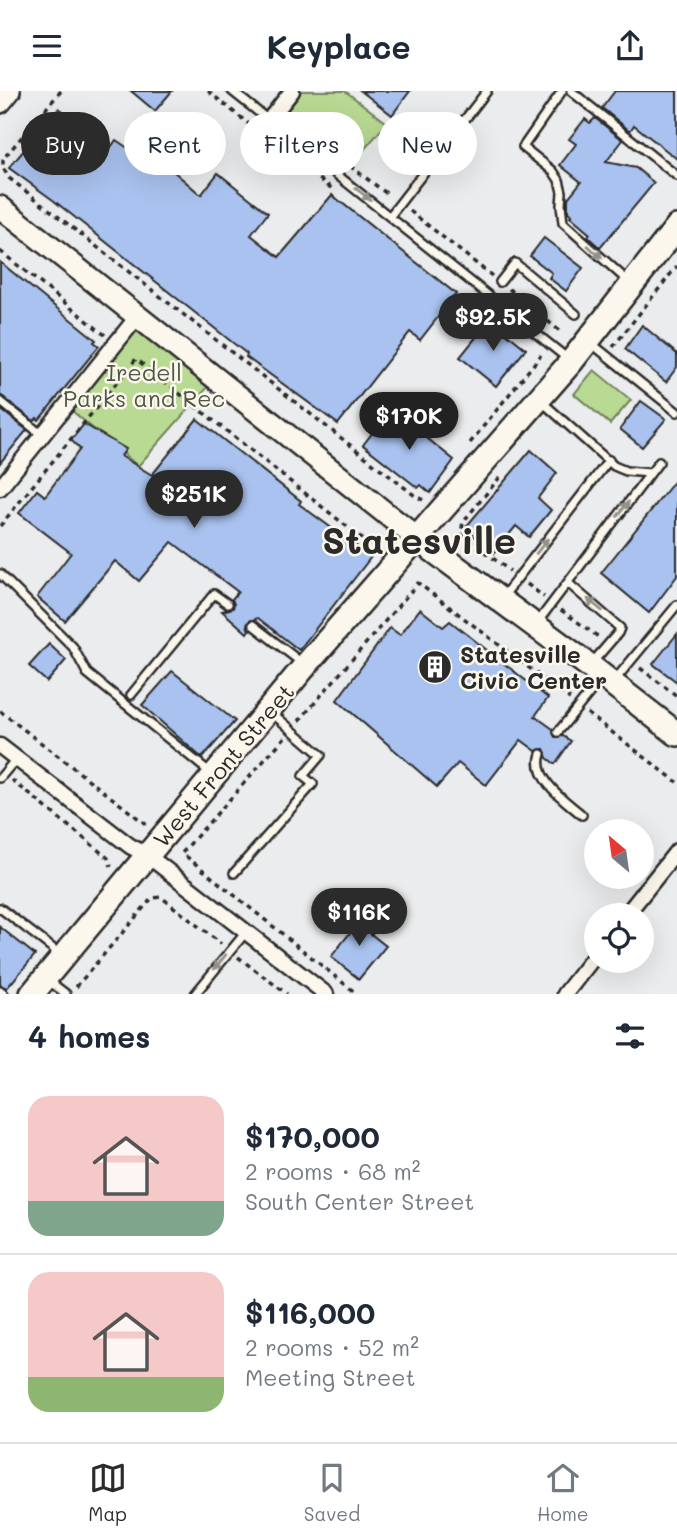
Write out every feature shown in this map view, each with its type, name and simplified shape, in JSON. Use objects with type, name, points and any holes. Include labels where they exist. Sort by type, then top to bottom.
[{"type":"main road","points":[[0,102],[9,91]]},
{"type":"main road","points":[[0,207],[418,539],[677,734]]},
{"type":"main road","name":"West Front Street","points":[[39,986],[305,666],[540,399],[677,227]]},
{"type":"street","points":[[275,112],[292,91]]},
{"type":"street","points":[[0,488],[136,317]]},
{"type":"street","points":[[0,745],[130,846],[148,855],[326,994]]},
{"type":"street","points":[[636,903],[677,851]]},
{"type":"street","points":[[565,994],[584,970]]},
{"type":"lane","points":[[232,91],[258,112]]},
{"type":"lane","points":[[390,216],[487,91]]},
{"type":"lane","points":[[562,91],[523,147],[553,171],[559,180],[563,223],[632,285]]},
{"type":"lane","points":[[571,91],[677,176]]},
{"type":"lane","points":[[338,175],[571,362]]},
{"type":"lane","points":[[500,282],[515,263],[576,314]]},
{"type":"lane","points":[[588,341],[677,412]]},
{"type":"lane","points":[[540,399],[614,466],[625,471],[650,473]]},
{"type":"lane","points":[[0,401],[42,435]]},
{"type":"lane","points":[[500,601],[608,460]]},
{"type":"lane","points":[[535,626],[659,462]]},
{"type":"lane","points":[[0,574],[74,647],[87,673],[214,775]]},
{"type":"lane","points":[[558,732],[601,675],[609,644],[620,628],[568,583]]},
{"type":"lane","points":[[131,695],[215,594],[228,604]]},
{"type":"lane","points":[[601,675],[630,661],[677,605]]},
{"type":"lane","points":[[253,625],[305,666]]},
{"type":"lane","points":[[234,873],[313,784],[303,776],[321,755],[268,710]]},
{"type":"lane","points":[[541,754],[540,767],[549,786],[582,815]]},
{"type":"lane","points":[[2,775],[17,759]]},
{"type":"lane","points":[[0,908],[63,957]]},
{"type":"lane","points":[[195,994],[246,932]]},
{"type":"lane","points":[[39,986],[68,994]]},
{"type":"path","points":[[61,91],[3,159],[3,168],[9,178],[392,479],[424,500],[430,496]]},
{"type":"path","points":[[362,175],[562,332]]},
{"type":"path","points":[[0,251],[108,338]]},
{"type":"path","points":[[464,452],[542,356]]},
{"type":"path","points":[[0,526],[136,359],[369,544],[375,550],[376,556]]},
{"type":"path","points":[[461,534],[609,644]]},
{"type":"path","points":[[357,994],[182,853],[418,583],[677,782]]},
{"type":"path","points":[[630,661],[677,696]]},
{"type":"path","points":[[0,711],[145,825],[152,825]]},
{"type":"path","points":[[2,775],[108,858],[112,875]]},
{"type":"path","points":[[68,994],[152,898]]},
{"type":"green space","points":[[292,91],[345,91],[378,116],[378,133],[364,150],[364,112],[277,110]]},
{"type":"green space","name":"Iredell Parks and Rec","points":[[137,317],[216,378],[138,466],[65,405]]},
{"type":"green space","points":[[594,370],[631,400],[610,424],[574,394]]},
{"type":"building","points":[[131,91],[172,91],[155,111]]},
{"type":"building","points":[[361,91],[410,91],[394,112],[388,112]]},
{"type":"building","points":[[615,91],[677,91],[677,159],[634,125],[630,131],[602,108]]},
{"type":"building","points":[[595,118],[623,140],[606,162],[636,168],[654,183],[600,248],[588,237],[590,234],[570,217],[572,215],[568,212],[568,198],[581,182],[560,165],[576,144],[569,139],[585,119],[590,123]]},
{"type":"building","points":[[116,140],[124,145],[124,175],[178,175],[201,195],[216,175],[220,175],[268,213],[251,235],[279,257],[332,195],[456,294],[420,340],[410,332],[338,424],[246,357],[247,354],[9,168],[21,154],[21,175],[110,175],[110,146]]},
{"type":"building","points":[[544,238],[583,268],[566,291],[549,278],[552,273],[530,256]]},
{"type":"building","points":[[0,262],[96,340],[94,342],[99,346],[39,420],[37,418],[34,421],[0,395]]},
{"type":"building","points":[[490,320],[526,349],[496,386],[460,357]]},
{"type":"building","points":[[642,325],[677,354],[677,367],[666,382],[625,349]]},
{"type":"building","points":[[641,401],[666,419],[642,447],[620,429]]},
{"type":"building","points":[[0,409],[27,430],[0,463]]},
{"type":"building","points":[[391,409],[454,460],[430,493],[421,485],[418,488],[363,445]]},
{"type":"building","points":[[197,419],[301,501],[299,504],[371,557],[299,650],[258,618],[249,621],[247,633],[222,611],[233,608],[232,599],[238,592],[172,542],[139,581],[115,561],[65,621],[37,597],[71,553],[19,513],[37,490],[45,496],[80,449],[71,440],[84,424],[126,449],[121,456],[152,475]]},
{"type":"building","points":[[531,450],[557,473],[538,498],[551,510],[529,537],[516,526],[494,553],[465,528]]},
{"type":"building","points":[[677,478],[677,576],[649,613],[601,573]]},
{"type":"building","name":"Statesville Civic Center","points":[[420,609],[443,627],[450,621],[548,698],[535,716],[553,729],[555,737],[563,736],[571,741],[555,764],[547,758],[544,749],[536,751],[521,740],[486,785],[458,763],[437,787],[337,700],[390,628],[400,635]]},
{"type":"building","points":[[677,634],[677,682],[653,664]]},
{"type":"building","points":[[49,644],[66,660],[47,682],[29,666]]},
{"type":"building","points":[[172,671],[235,721],[202,758],[142,705]]},
{"type":"building","points":[[364,915],[378,926],[371,934],[386,946],[359,979],[331,957]]},
{"type":"building","points":[[0,927],[35,955],[7,988],[0,985]]},
{"type":"place","name":"Statesville Civic Center","points":[[435,667]]},
{"type":"district","name":"Statesville","points":[[419,539]]}]
